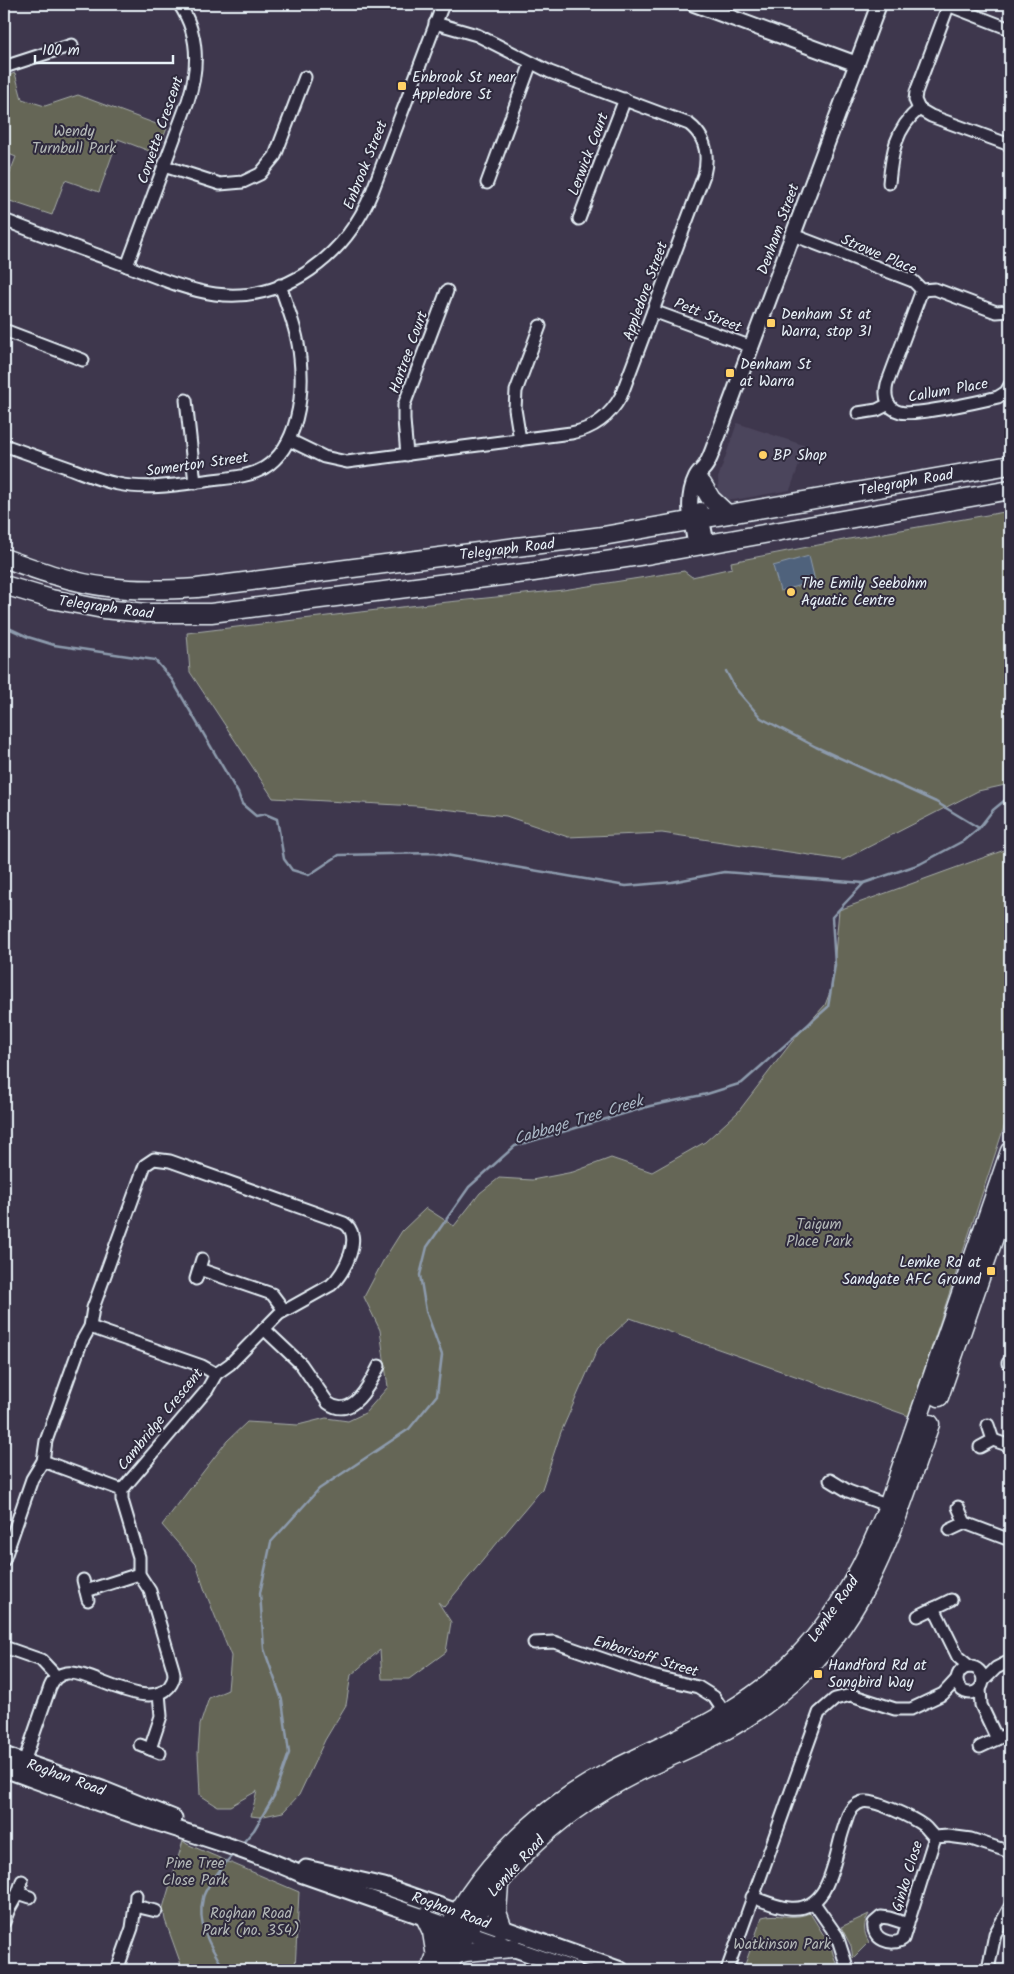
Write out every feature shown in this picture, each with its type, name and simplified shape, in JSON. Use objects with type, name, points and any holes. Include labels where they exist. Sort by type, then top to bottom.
[{"type":"main road","name":"Telegraph Road","points":[[4,558],[50,574],[106,587],[154,590],[181,589],[594,538],[1010,465]]},
{"type":"main road","points":[[702,484],[711,499],[727,514]]},
{"type":"main road","name":"Telegraph Road","points":[[4,585],[51,599],[103,609],[147,614],[211,613],[534,572],[701,546],[1010,490]]},
{"type":"main road","name":"Lemke Road","points":[[894,1508],[1010,1151]]},
{"type":"main road","name":"Lemke Road","points":[[462,1922],[532,1845],[554,1825],[637,1773],[730,1720],[793,1661],[830,1618],[856,1578],[894,1508],[1010,1191]]},
{"type":"main road","name":"Lemke Road","points":[[462,1922],[495,1861],[517,1837],[548,1810],[590,1782],[730,1720]]},
{"type":"main road","name":"Roghan Road","points":[[4,1755],[22,1768],[154,1822],[213,1840],[303,1875],[425,1917],[503,1929],[621,1970]]},
{"type":"main road","name":"Roghan Road","points":[[4,1769],[22,1768]]},
{"type":"main road","name":"Roghan Road","points":[[272,1862],[372,1882],[462,1922],[512,1948],[575,1970]]},
{"type":"main road","points":[[499,1883],[497,1907],[503,1929]]},
{"type":"main road","points":[[425,1917],[442,1963]]},
{"type":"main road","points":[[442,1963],[462,1922]]},
{"type":"main road","points":[[442,1963],[466,1952],[512,1948]]},
{"type":"street","name":"Corvette Crescent","points":[[127,266],[192,91],[196,73],[195,42],[188,20],[179,4]]},
{"type":"street","name":"Enbrook Street","points":[[4,220],[188,288],[216,294],[248,293],[280,286],[311,270],[327,258],[343,242],[359,219],[372,192],[442,4]]},
{"type":"street","points":[[694,4],[857,64]]},
{"type":"street","name":"Denham Street","points":[[696,520],[706,466],[879,4]]},
{"type":"street","points":[[1010,28],[949,5],[916,92],[915,100],[919,109],[931,116],[1010,145]]},
{"type":"street","name":"Appledore Street","points":[[288,440],[324,457],[339,461],[356,461],[580,431],[597,424],[605,417],[621,396],[704,175],[707,162],[706,150],[699,134],[689,124],[565,78],[477,35],[435,23]]},
{"type":"street","points":[[4,66],[72,45]]},
{"type":"street","points":[[487,182],[531,63]]},
{"type":"street","points":[[164,166],[220,184],[243,182],[260,174],[275,156],[305,77]]},
{"type":"street","name":"Lerwick Court","points":[[580,219],[625,100]]},
{"type":"street","points":[[889,183],[894,149],[902,128],[906,120],[919,109]]},
{"type":"street","name":"Strowe Place","points":[[793,236],[913,280],[922,290],[935,289],[992,311],[1009,315]]},
{"type":"street","name":"Somerton Street","points":[[4,445],[116,484],[151,487],[253,473],[272,462],[288,440],[297,415],[301,371],[296,336],[280,286]]},
{"type":"street","name":"Callum Place","points":[[922,290],[887,384],[886,396],[889,404],[899,412],[914,413],[998,397],[1006,392],[1010,385]]},
{"type":"street","name":"Hartree Court","points":[[407,455],[404,405],[447,291]]},
{"type":"street","name":"Pett Street","points":[[653,310],[752,347]]},
{"type":"street","points":[[520,440],[515,409],[516,391],[540,326]]},
{"type":"street","points":[[4,330],[83,360]]},
{"type":"street","points":[[186,400],[195,482]]},
{"type":"street","name":"Callum Place","points":[[855,417],[889,404]]},
{"type":"street","name":"Denham Street","points":[[701,546],[690,500],[697,475],[706,466]]},
{"type":"street","name":"Cambridge Crescent","points":[[4,1560],[32,1479],[43,1461],[46,1441],[81,1343],[90,1327],[93,1308],[139,1175],[150,1156],[170,1161],[344,1223],[351,1228],[354,1239],[345,1267],[338,1278],[325,1289],[284,1310],[230,1364],[216,1374],[207,1390],[122,1490],[122,1500],[139,1557],[139,1574],[150,1591],[174,1673],[171,1684],[159,1693]]},
{"type":"street","points":[[199,1269],[272,1294],[284,1310]]},
{"type":"street","points":[[90,1327],[202,1366],[216,1374]]},
{"type":"street","points":[[264,1329],[294,1356],[328,1403],[336,1408],[344,1408],[356,1401],[370,1384],[379,1366]]},
{"type":"street","points":[[988,1426],[993,1440]]},
{"type":"street","points":[[980,1447],[993,1440],[1010,1446]]},
{"type":"street","points":[[43,1461],[122,1490]]},
{"type":"street","points":[[830,1480],[848,1491],[894,1508]]},
{"type":"street","points":[[958,1507],[965,1524]]},
{"type":"street","points":[[950,1530],[965,1524],[1010,1540]]},
{"type":"street","points":[[86,1590],[139,1574]]},
{"type":"street","points":[[918,1616],[951,1600]]},
{"type":"street","points":[[934,1608],[998,1739]]},
{"type":"street","name":"Enborisoff Street","points":[[534,1643],[554,1642],[652,1676],[698,1687],[714,1697],[730,1720]]},
{"type":"street","points":[[4,1647],[41,1660],[57,1677]]},
{"type":"street","points":[[727,1970],[816,1718],[823,1708],[835,1699],[856,1696],[895,1709],[904,1710],[918,1706],[943,1694],[956,1693],[970,1680],[1010,1661]]},
{"type":"street","points":[[22,1768],[50,1687],[57,1677],[65,1673],[73,1673],[129,1692],[143,1694],[159,1693],[161,1716],[150,1749]]},
{"type":"street","points":[[980,1747],[1010,1733]]},
{"type":"street","points":[[752,1897],[789,1908],[801,1907],[814,1902],[821,1894],[832,1873],[848,1815],[858,1803],[870,1802],[901,1813],[924,1826],[935,1837],[948,1836],[972,1839],[1010,1852]]},
{"type":"street","name":"Ginko Close","points":[[908,1924],[935,1837]]},
{"type":"street","points":[[4,1922],[22,1881]]},
{"type":"street","points":[[18,1893],[30,1897]]},
{"type":"street","points":[[117,1970],[134,1920],[136,1900],[156,1911]]},
{"type":"street","points":[[814,1902],[836,1936],[848,1970]]},
{"type":"street","points":[[988,1970],[995,1934],[1010,1906]]},
{"type":"shaded area","points":[[737,423],[806,446],[790,490],[734,500],[725,499],[719,491],[718,478]]},
{"type":"shaded area","points":[[501,1959],[519,1962],[541,1970],[468,1970],[477,1964]]},
{"type":"green space","name":"Wendy Turnbull Park","points":[[15,73],[22,99],[45,106],[78,95],[167,128],[157,154],[118,139],[99,192],[65,180],[52,215],[4,199],[4,188],[16,157],[4,152],[4,77]]},
{"type":"green space","points":[[1010,511],[1010,784],[978,791],[843,860],[662,833],[568,837],[506,816],[416,806],[273,798],[190,672],[187,633],[563,590],[684,571],[692,577],[732,568],[731,562]]},
{"type":"green space","name":"Taigum Place Park","points":[[1010,848],[1010,1109],[909,1416],[630,1318],[598,1348],[561,1432],[542,1489],[444,1607],[438,1602],[451,1622],[446,1652],[409,1679],[382,1679],[380,1650],[351,1675],[346,1705],[325,1740],[299,1795],[283,1812],[259,1817],[251,1816],[257,1791],[230,1806],[217,1806],[200,1795],[198,1753],[200,1725],[209,1698],[228,1690],[231,1656],[196,1564],[162,1525],[227,1441],[247,1422],[298,1425],[326,1418],[348,1421],[365,1413],[388,1387],[380,1330],[364,1297],[402,1231],[426,1208],[454,1226],[480,1193],[499,1178],[532,1180],[573,1172],[611,1158],[652,1172],[705,1142],[738,1112],[791,1043],[825,1005],[832,987],[839,910]]},
{"type":"green space","name":"Roghan Road Park (no. 354)","points":[[183,1841],[299,1892],[295,1970],[183,1970],[165,1920],[163,1908]]},
{"type":"green space","name":"Watkinson Park","points":[[810,1913],[831,1947],[838,1970],[743,1970],[762,1917],[774,1915],[797,1916]]},
{"type":"green space","points":[[869,1914],[864,1928],[869,1942],[853,1958],[851,1946],[841,1927]]},
{"type":"water","points":[[809,556],[815,581],[780,591],[773,566]]},
{"type":"waterway","points":[[4,626],[28,637],[54,645],[155,660],[172,680],[238,793],[242,804],[256,816],[265,814],[277,819],[284,859],[292,870],[309,875],[339,855],[434,853],[626,886],[672,882],[724,872],[864,883]]},
{"type":"waterway","points":[[726,671],[735,688],[761,718],[816,747],[936,802],[979,828]]},
{"type":"waterway","name":"Cabbage Tree Creek","points":[[241,1845],[254,1830],[274,1796],[289,1753],[282,1700],[264,1649],[260,1593],[271,1542],[319,1489],[409,1429],[437,1395],[442,1355],[426,1311],[420,1275],[427,1247],[469,1187],[515,1146],[650,1106],[707,1094],[742,1083],[828,1007],[835,965],[832,917],[864,883],[920,864],[963,841],[979,828],[993,810],[1010,796]]},
{"type":"waterway","name":"Cabbage Tree Creek","points":[[225,1970],[206,1936],[201,1908],[208,1887],[234,1853]]},
{"type":"place","name":"Enbrook St near Appledore St","points":[[402,86]]},
{"type":"place","name":"Denham St at Warra, stop 31","points":[[771,323]]},
{"type":"place","name":"Denham St at Warra","points":[[730,373]]},
{"type":"place","name":"BP Shop","points":[[763,455]]},
{"type":"place","name":"The Emily Seebohm Aquatic Centre","points":[[791,592]]},
{"type":"place","name":"Lemke Rd at Sandgate AFC Ground","points":[[991,1271]]},
{"type":"place","name":"Handford Rd at Songbird Way","points":[[818,1674]]},
{"type":"park label","name":"Pine Tree Close Park","points":[[195,1872]]}]
